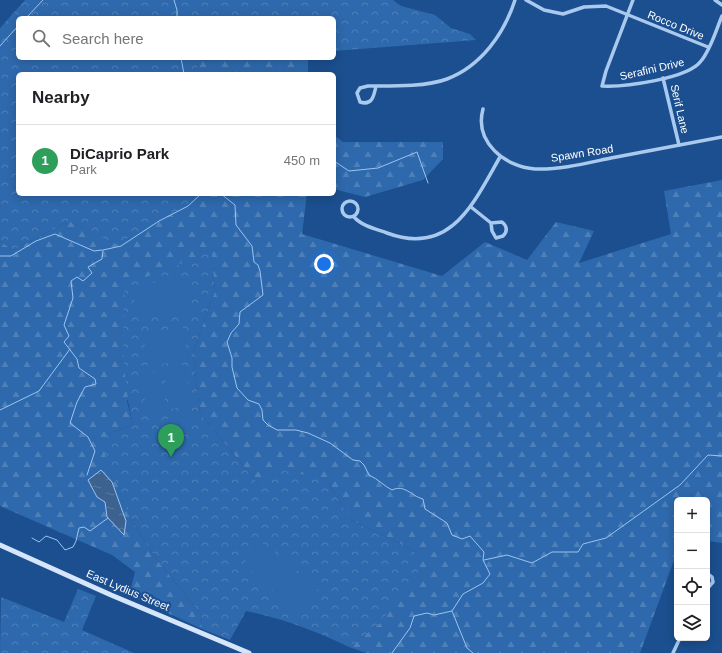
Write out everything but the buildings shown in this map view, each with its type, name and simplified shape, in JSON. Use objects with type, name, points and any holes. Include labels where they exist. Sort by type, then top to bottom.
[{"type":"street","points":[[376,86],[373,99],[370,102],[365,104],[360,102],[357,93],[360,88],[376,86],[430,83],[446,80],[470,67],[480,60],[496,40],[515,0]]},
{"type":"street","name":"Rocco Drive","points":[[526,0],[544,10],[563,14],[584,7],[606,6],[708,47]]},
{"type":"street","points":[[627,15],[633,0]]},
{"type":"street","points":[[715,0],[722,5]]},
{"type":"street","name":"Serafini Drive","points":[[627,15],[602,86],[616,87],[663,78],[681,73],[694,67],[701,61],[722,16]]},
{"type":"street","name":"Serif Lane","points":[[663,78],[679,145]]},
{"type":"street","name":"Spawn Road","points":[[484,109],[481,124],[483,133],[490,146],[500,157],[509,162],[528,168],[543,169],[586,163],[722,137]]},
{"type":"street","points":[[354,217],[357,213],[357,205],[352,201],[346,201],[341,206],[342,211],[348,217],[354,217],[361,223],[401,238],[423,238],[435,236],[448,230],[460,220],[471,207],[500,157]]},
{"type":"street","points":[[471,207],[491,223],[504,223],[506,229],[505,234],[496,238],[492,231],[491,223]]},
{"type":"street","name":"East Lydius Street","points":[[0,544],[111,595],[249,653]]},
{"type":"street","points":[[710,575],[713,582],[710,586]]},
{"type":"street","points":[[673,653],[679,641]]},
{"type":"green space","points":[[25,0],[393,0],[401,6],[435,15],[451,28],[470,34],[476,40],[336,51],[336,16],[16,16],[16,60],[213,60],[197,61],[197,72],[16,72],[16,196],[195,196],[188,205],[116,244],[69,221],[13,250],[0,241],[0,28]]},
{"type":"green space","points":[[308,60],[308,72],[197,72],[197,61]]},
{"type":"green space","points":[[336,137],[343,142],[443,142],[443,159],[423,180],[365,197],[336,190]]},
{"type":"green space","points":[[722,180],[722,543],[710,541],[710,497],[674,497],[674,560],[640,653],[366,653],[349,647],[380,623],[419,555],[405,546],[351,520],[326,479],[260,486],[200,413],[193,352],[215,291],[211,252],[127,401],[133,425],[108,434],[132,521],[157,560],[201,614],[202,629],[129,595],[135,572],[112,555],[0,506],[0,241],[13,250],[69,221],[116,243],[188,205],[195,196],[307,196],[302,234],[442,276],[485,242],[527,260],[556,222],[594,231],[579,263],[671,234],[664,191]]},
{"type":"green space","points":[[211,252],[215,291],[193,352],[200,413],[260,486],[280,470],[326,479],[351,520],[405,546],[419,555],[419,571],[380,623],[349,647],[298,626],[246,611],[230,640],[202,629],[201,614],[157,560],[132,521],[101,444],[108,434],[133,425],[129,408],[125,373],[123,320],[125,285]]},
{"type":"green space","points":[[188,277],[193,311],[138,319],[132,286]]},
{"type":"green space","points":[[183,327],[188,360],[148,366],[143,334]]},
{"type":"green space","points":[[183,365],[193,404],[173,409],[163,371]]},
{"type":"green space","points":[[158,371],[168,411],[149,416],[139,377]]},
{"type":"green space","points":[[191,410],[196,425],[172,433],[167,419]]},
{"type":"green space","points":[[259,541],[276,553],[259,577],[243,565]]},
{"type":"green space","points":[[281,552],[300,566],[280,595],[261,582]]},
{"type":"green space","points":[[303,568],[322,583],[300,616],[280,600]]},
{"type":"green space","points":[[78,589],[96,596],[82,630],[134,653],[0,653],[1,597],[64,622]]},
{"type":"water","points":[[101,470],[112,482],[126,521],[124,535],[107,517],[105,502],[97,497],[88,480]]},
{"type":"waterway","points":[[28,16],[43,0]]},
{"type":"waterway","points":[[174,0],[177,16]]},
{"type":"waterway","points":[[0,46],[16,28]]},
{"type":"waterway","points":[[181,60],[184,72]]},
{"type":"waterway","points":[[336,162],[349,171],[378,168],[417,152],[428,183]]},
{"type":"waterway","points":[[87,475],[95,451],[88,437],[70,423],[77,402],[85,387],[96,384],[95,379],[79,368],[77,359],[64,342],[69,336],[64,325],[73,298],[71,281],[77,277],[83,281],[92,273],[88,267],[102,259],[103,250],[121,246],[159,221],[188,206],[199,196]]},
{"type":"waterway","points":[[224,196],[235,205],[236,225],[252,246],[254,262],[258,265],[260,271],[263,295],[240,312],[239,324],[231,333],[227,342],[232,358],[232,367],[237,388],[248,400],[259,404],[262,410],[263,420],[268,425],[277,430],[296,430],[308,433],[330,443],[353,460],[360,461],[364,465],[369,475],[392,490],[401,488],[423,499],[425,509],[447,523],[452,535],[462,539],[470,536],[484,552],[483,560],[490,574],[483,583],[463,594],[452,611],[434,615],[427,613],[414,616],[410,628],[392,653]]},
{"type":"waterway","points":[[0,256],[11,256],[36,241],[55,234],[94,251],[102,250]]},
{"type":"waterway","points":[[0,410],[39,391],[70,349]]},
{"type":"waterway","points":[[484,560],[507,555],[532,563],[552,552],[578,552],[583,544],[606,538],[680,485],[708,455],[722,456]]},
{"type":"waterway","points":[[32,538],[39,542],[46,536],[57,540],[65,550],[73,547],[79,528],[84,527],[90,531],[108,518]]},
{"type":"waterway","points":[[452,611],[467,648],[473,653]]},
{"type":"place","name":"DiCaprio Park","points":[[171,457]]}]
